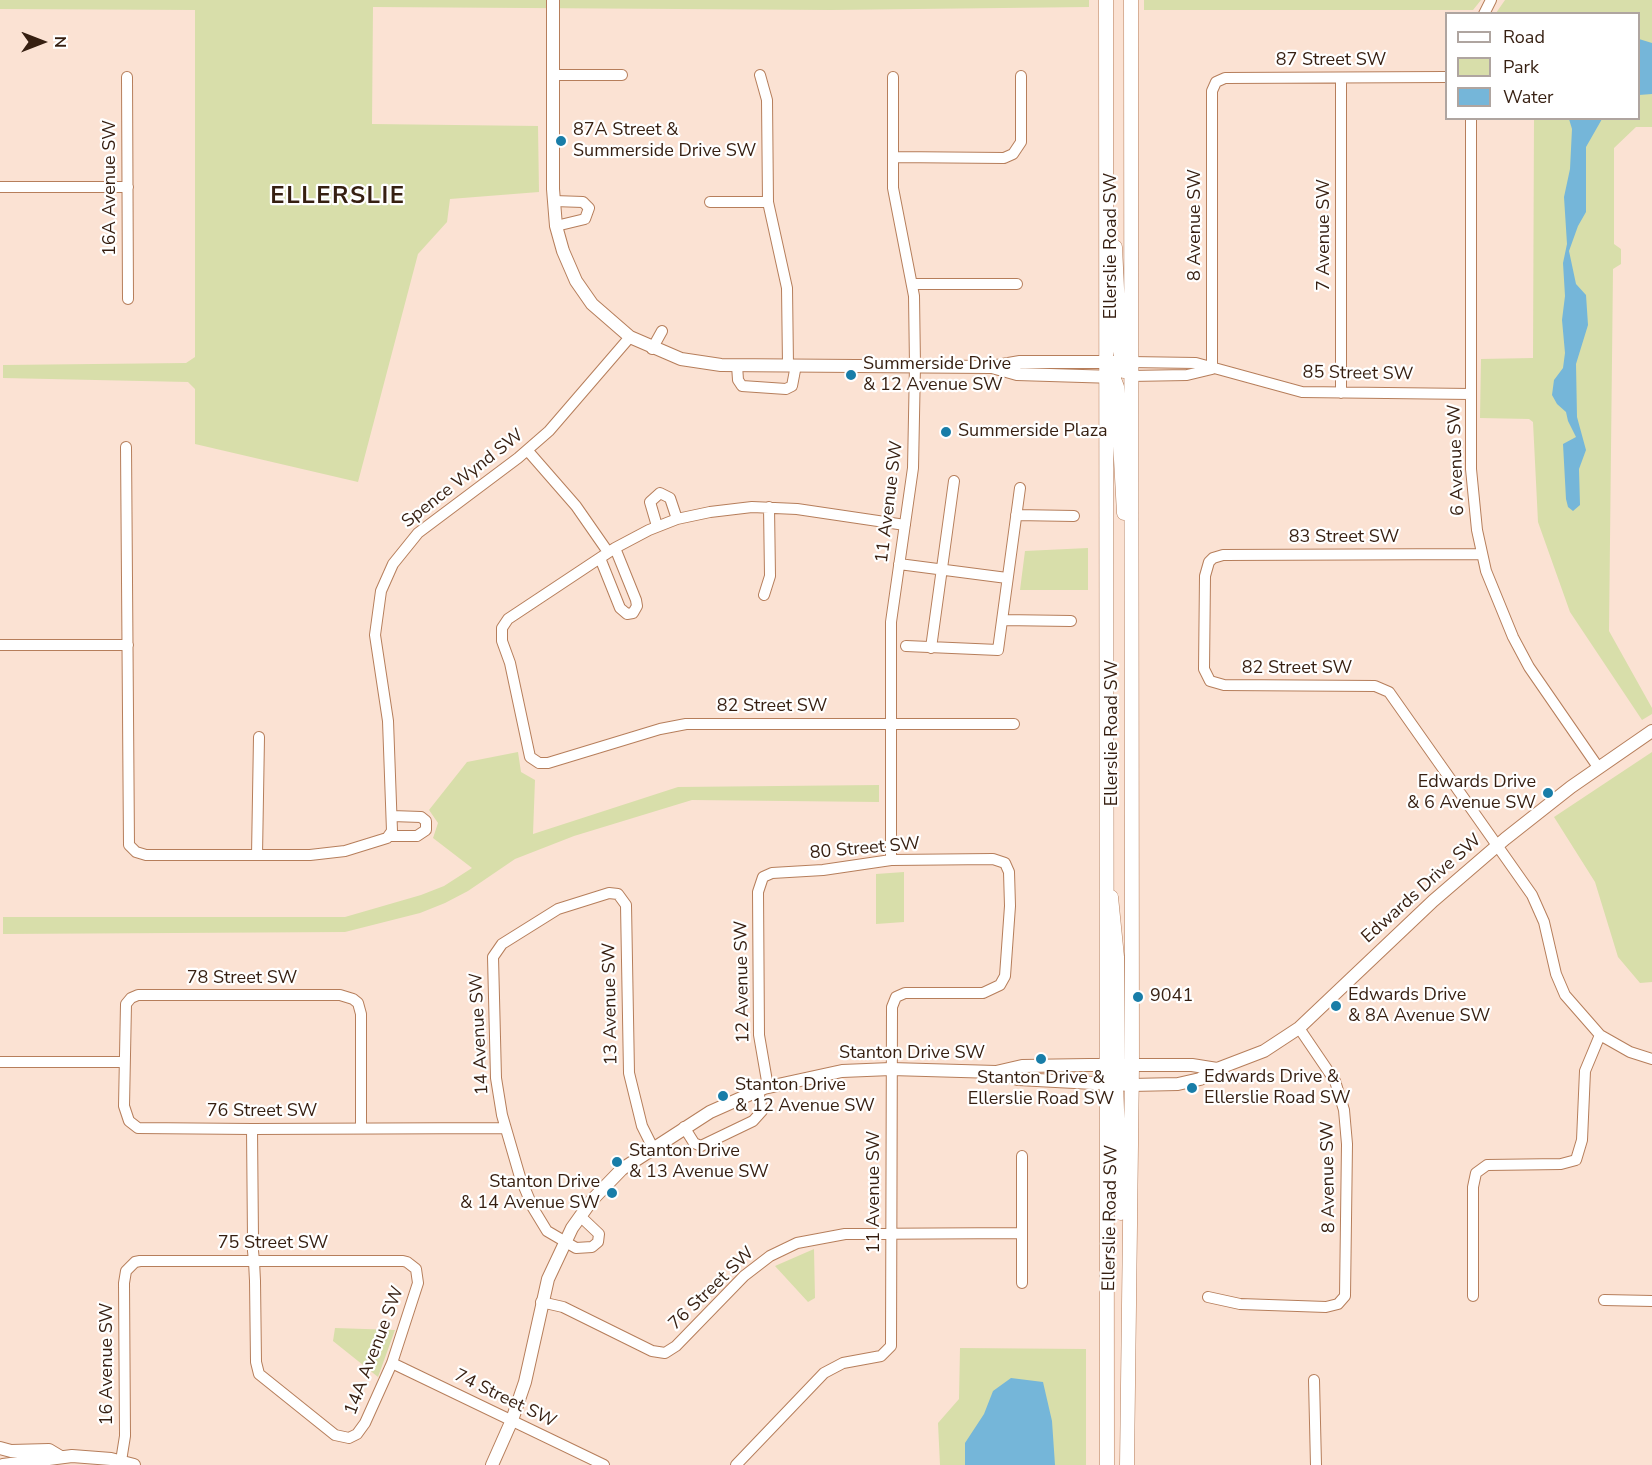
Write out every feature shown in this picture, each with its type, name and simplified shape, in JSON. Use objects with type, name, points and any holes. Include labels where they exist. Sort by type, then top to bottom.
[{"type":"main road","name":"Ellerslie Road SW","points":[[1105,362],[1106,0]]},
{"type":"main road","name":"Ellerslie Road SW","points":[[1125,362],[1131,0]]},
{"type":"main road","points":[[1107,179],[1114,223],[1125,362],[1122,368],[1130,376]]},
{"type":"main road","points":[[1105,362],[1110,377],[1117,387],[1121,494],[1131,556]]},
{"type":"main road","name":"Ellerslie Road SW","points":[[1107,1465],[1111,1084],[1118,1065],[1131,556],[1130,376]]},
{"type":"main road","name":"Ellerslie Road SW","points":[[1110,377],[1105,868],[1118,1065]]},
{"type":"main road","points":[[1118,1065],[1119,1072],[1131,1085]]},
{"type":"main road","points":[[1111,1084],[1121,1212],[1129,1268]]},
{"type":"main road","name":"Ellerslie Road SW","points":[[1127,1465],[1131,1085]]},
{"type":"street","points":[[553,0],[556,226],[563,251],[576,280],[592,304],[630,337],[652,349],[693,362],[737,365],[991,367]]},
{"type":"street","points":[[553,75],[622,75]]},
{"type":"street","points":[[737,365],[738,380],[742,386],[786,389],[792,386],[787,288],[768,202],[766,100],[760,75]]},
{"type":"street","points":[[892,157],[1004,158],[1017,151],[1022,136],[1021,76]]},
{"type":"street","name":"16A Avenue SW","points":[[127,77],[128,298]]},
{"type":"street","name":"11 Avenue SW","points":[[891,860],[891,622],[914,468],[915,365],[912,284],[894,198],[892,77]]},
{"type":"street","name":"87 Street SW","points":[[1216,81],[1225,78],[1445,77]]},
{"type":"street","name":"7 Avenue SW","points":[[1341,78],[1341,393]]},
{"type":"street","name":"8 Avenue SW","points":[[1212,369],[1212,91],[1216,81]]},
{"type":"street","name":"6 Avenue SW","points":[[1471,120],[1472,486],[1482,554],[1496,600],[1521,652],[1599,767]]},
{"type":"street","points":[[0,187],[128,187]]},
{"type":"street","points":[[554,201],[583,202],[589,208],[585,219],[556,226]]},
{"type":"street","points":[[710,202],[768,202]]},
{"type":"street","points":[[912,284],[1017,284]]},
{"type":"street","points":[[652,349],[662,331]]},
{"type":"street","name":"Spence Wynd SW","points":[[390,836],[393,816],[388,721],[375,635],[381,591],[398,556],[418,533],[528,451],[558,422],[630,337]]},
{"type":"street","name":"85 Street SW","points":[[991,367],[1020,362],[1184,362],[1302,392],[1470,394]]},
{"type":"street","name":"85 Street SW","points":[[991,367],[1017,374],[1110,377],[1187,375],[1212,369]]},
{"type":"street","points":[[126,447],[129,845],[142,855],[333,853],[377,842],[390,836],[417,836],[426,830],[426,821],[421,817],[393,816]]},
{"type":"street","points":[[528,451],[576,506],[608,552],[636,600],[637,606],[633,614],[627,614],[620,608],[608,552]]},
{"type":"street","points":[[932,648],[954,481]]},
{"type":"street","points":[[906,646],[998,650],[1020,488]]},
{"type":"street","points":[[657,526],[650,502],[660,493],[670,498],[677,519]]},
{"type":"street","points":[[608,552],[657,526],[677,519],[723,510],[769,507],[905,525]]},
{"type":"street","points":[[764,595],[770,576],[769,507]]},
{"type":"street","points":[[1016,515],[1074,516]]},
{"type":"street","name":"82 Street SW","points":[[608,552],[508,620],[502,628],[502,641],[512,672],[526,747],[535,761],[548,763],[660,729],[686,724],[1014,724]]},
{"type":"street","name":"83 Street SW","points":[[1210,681],[1204,669],[1204,576],[1213,558],[1223,555],[1482,554]]},
{"type":"street","points":[[899,564],[1006,578]]},
{"type":"street","points":[[1002,620],[1071,621]]},
{"type":"street","points":[[0,645],[128,645]]},
{"type":"street","name":"82 Street SW","points":[[1210,681],[1219,685],[1375,686],[1385,688],[1393,696],[1496,846]]},
{"type":"street","name":"Edwards Drive SW","points":[[1111,1084],[1189,1082],[1264,1051],[1299,1029],[1433,901],[1496,846],[1599,767],[1652,732]]},
{"type":"street","points":[[257,855],[259,737]]},
{"type":"street","points":[[1496,846],[1536,903],[1565,995],[1600,1035],[1630,1052],[1652,1059]]},
{"type":"street","name":"80 Street SW","points":[[763,877],[772,873],[823,870],[891,860],[993,859],[1005,863],[1010,872],[1010,906],[1005,976],[997,988],[983,993],[910,992],[896,997]]},
{"type":"street","name":"12 Avenue SW","points":[[763,877],[758,892],[759,1035],[763,1089]]},
{"type":"street","name":"14 Avenue SW","points":[[564,1242],[547,1231],[538,1218],[520,1177],[505,1128],[494,1054],[493,962],[496,950],[558,909],[604,894],[618,894]]},
{"type":"street","name":"13 Avenue SW","points":[[618,894],[626,905],[629,1074],[642,1126],[653,1148]]},
{"type":"street","name":"78 Street SW","points":[[124,1062],[124,1013],[128,1000],[138,995],[340,995],[356,1001],[361,1014],[361,1128]]},
{"type":"street","name":"11 Avenue SW","points":[[736,1465],[824,1373],[843,1363],[881,1356],[888,1352],[892,1341],[891,1013],[896,997]]},
{"type":"street","name":"8 Avenue SW","points":[[1208,1297],[1240,1304],[1278,1306],[1330,1306],[1342,1301],[1346,1288],[1347,1144],[1344,1110],[1329,1070],[1299,1029]]},
{"type":"street","points":[[1473,1296],[1473,1187],[1478,1170],[1493,1164],[1561,1164],[1576,1160],[1582,1140],[1585,1071],[1600,1035]]},
{"type":"street","points":[[0,1062],[124,1062]]},
{"type":"street","name":"76 Street SW","points":[[124,1062],[124,1106],[129,1121],[142,1128],[505,1128]]},
{"type":"street","name":"Edwards Drive SW","points":[[1118,1065],[1192,1065],[1217,1069]]},
{"type":"street","name":"Stanton Drive SW","points":[[492,1465],[512,1420],[527,1372],[542,1302],[552,1269],[564,1242],[580,1216],[609,1181],[684,1127],[718,1108],[763,1089],[842,1071],[891,1069],[996,1072],[1022,1066],[1118,1065]]},
{"type":"street","name":"Stanton Drive SW","points":[[996,1072],[1018,1079],[1111,1084]]},
{"type":"street","points":[[684,1127],[694,1143],[701,1146],[753,1121],[762,1111],[763,1089]]},
{"type":"street","points":[[252,1129],[254,1261]]},
{"type":"street","points":[[1022,1156],[1022,1283]]},
{"type":"street","points":[[564,1242],[579,1249],[592,1247],[598,1242],[598,1230],[580,1216]]},
{"type":"street","name":"76 Street SW","points":[[542,1302],[563,1307],[652,1352],[665,1353],[676,1346],[744,1276],[786,1247],[808,1239],[837,1234],[1022,1233]]},
{"type":"street","name":"75 Street SW","points":[[129,1267],[140,1261],[403,1261],[416,1269]]},
{"type":"street","name":"14A Avenue SW","points":[[254,1261],[256,1362],[259,1374],[336,1435],[349,1438],[357,1434],[365,1423],[392,1363],[417,1288],[419,1278],[416,1269]]},
{"type":"street","name":"16 Avenue SW","points":[[122,1461],[125,1436],[124,1283],[129,1267]]},
{"type":"street","points":[[1604,1300],[1652,1301]]},
{"type":"street","name":"74 Street SW","points":[[392,1363],[604,1465]]},
{"type":"street","points":[[1314,1380],[1316,1465]]},
{"type":"street","points":[[0,1448],[11,1451],[49,1450],[59,1456]]},
{"type":"street","points":[[0,1454],[0,1459]]},
{"type":"street","points":[[3,1465],[59,1456],[95,1457],[134,1465]]},
{"type":"green space","points":[[0,0],[1089,0],[1089,7],[831,10],[373,7],[372,124],[538,126],[539,192],[450,199],[447,222],[418,254],[358,482],[195,444],[195,389],[188,382],[3,378],[3,365],[186,363],[195,357],[195,10],[0,9]]},
{"type":"green space","points":[[1144,0],[1481,0],[1473,10],[1144,10]]},
{"type":"green space","points":[[1505,0],[1652,0],[1652,127],[1636,127],[1614,148],[1614,244],[1621,249],[1621,264],[1613,269],[1609,631],[1652,708],[1652,714],[1642,720],[1570,612],[1538,522],[1533,422],[1529,419],[1480,418],[1481,359],[1533,358],[1534,120],[1640,120],[1640,12],[1497,12]]},
{"type":"green space","points":[[1088,548],[1088,590],[1020,590],[1025,551]]},
{"type":"green space","points":[[518,752],[521,772],[535,780],[533,834],[678,787],[879,785],[879,802],[692,800],[574,836],[515,859],[468,891],[420,913],[345,932],[3,934],[3,917],[345,917],[421,895],[444,886],[472,868],[433,838],[438,823],[429,810],[467,762]]},
{"type":"green space","points":[[1652,752],[1652,982],[1640,983],[1618,957],[1595,882],[1554,817]]},
{"type":"green space","points":[[904,872],[904,922],[876,924],[876,874]]},
{"type":"green space","points":[[814,1249],[815,1298],[808,1302],[775,1266]]},
{"type":"green space","points":[[335,1328],[395,1330],[378,1377],[333,1341]]},
{"type":"green space","points":[[960,1348],[1086,1349],[1086,1465],[940,1465],[938,1423],[959,1399]]},
{"type":"water","points":[[1640,39],[1652,43],[1652,94],[1640,95]]},
{"type":"water","points":[[1569,120],[1601,120],[1586,147],[1586,212],[1569,251],[1576,284],[1586,295],[1588,325],[1576,364],[1577,417],[1586,450],[1579,469],[1580,505],[1573,511],[1568,507],[1566,499],[1563,444],[1576,437],[1566,412],[1557,404],[1552,395],[1554,380],[1563,368],[1565,353],[1562,320],[1565,296],[1563,263],[1567,244],[1564,197],[1570,169],[1572,129]]},
{"type":"water","points":[[1011,1378],[1043,1382],[1052,1421],[1055,1465],[965,1465],[965,1443],[984,1414],[993,1391]]},
{"type":"place","name":"87A Street & Summerside Drive SW","points":[[561,141]]},
{"type":"place","name":"Summerside Drive & 12 Avenue SW","points":[[851,375]]},
{"type":"place","name":"Summerside Plaza","points":[[946,432]]},
{"type":"place","name":"Edwards Drive & 6 Avenue SW","points":[[1548,793]]},
{"type":"place","name":"9041","points":[[1138,997]]},
{"type":"place","name":"Edwards Drive & 8A Avenue SW","points":[[1336,1006]]},
{"type":"place","name":"Stanton Drive & Ellerslie Road SW","points":[[1041,1059]]},
{"type":"place","name":"Edwards Drive & Ellerslie Road SW","points":[[1192,1088]]},
{"type":"place","name":"Stanton Drive & 12 Avenue SW","points":[[723,1096]]},
{"type":"place","name":"Stanton Drive & 13 Avenue SW","points":[[617,1162]]},
{"type":"place","name":"Stanton Drive & 14 Avenue SW","points":[[612,1193]]},
{"type":"district","name":"ELLERSLIE","points":[[338,197]]}]
